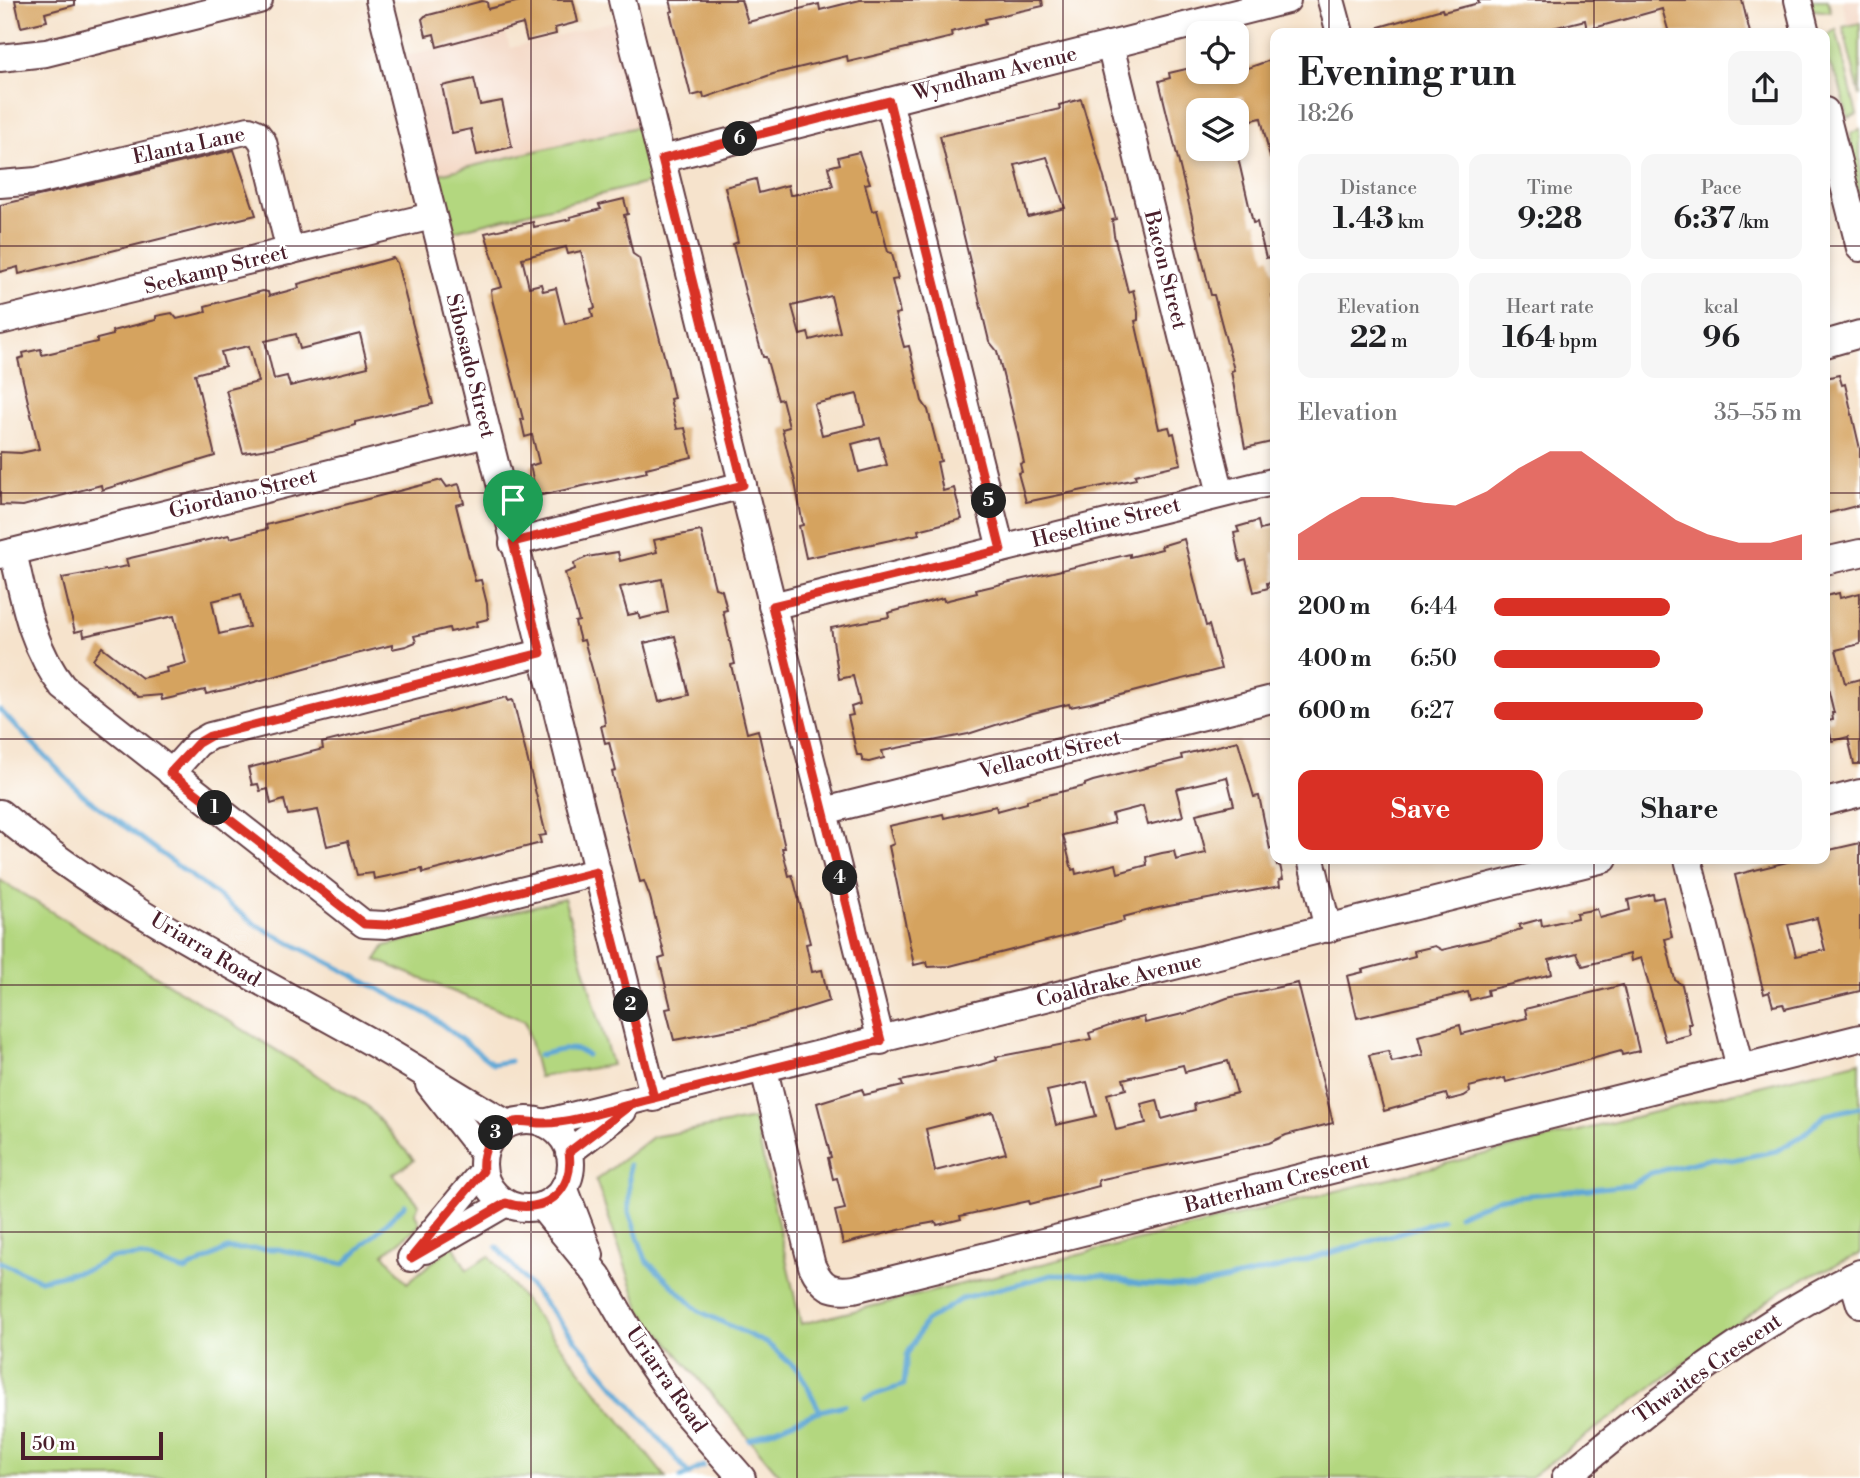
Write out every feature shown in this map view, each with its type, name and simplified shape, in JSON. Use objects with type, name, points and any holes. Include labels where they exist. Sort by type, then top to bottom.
[{"type":"street","points":[[0,58],[46,53],[259,0]]},
{"type":"street","name":"Sibosado Street","points":[[379,0],[596,872],[644,1101]]},
{"type":"street","points":[[622,0],[881,1041]]},
{"type":"street","name":"Wyndham Avenue","points":[[662,159],[1287,0]]},
{"type":"street","points":[[1331,0],[1339,28]]},
{"type":"street","points":[[1798,0],[1805,28]]},
{"type":"street","name":"Bacon Street","points":[[1110,45],[1221,495]]},
{"type":"street","points":[[889,101],[1001,550]]},
{"type":"street","name":"Elanta Lane","points":[[0,184],[37,181],[248,130],[256,133],[263,142],[290,251]]},
{"type":"street","points":[[1830,131],[1860,248]]},
{"type":"street","name":"Seekamp Street","points":[[0,321],[432,216]]},
{"type":"street","points":[[1830,343],[1860,334]]},
{"type":"street","name":"Giordano Street","points":[[7,553],[487,434]]},
{"type":"street","name":"Heseltine Street","points":[[772,606],[1270,483]]},
{"type":"street","points":[[513,542],[743,485]]},
{"type":"street","points":[[7,553],[34,635],[52,673],[78,701],[364,924],[386,925],[596,872]]},
{"type":"street","points":[[1830,560],[1860,553]]},
{"type":"street","points":[[170,773],[198,743],[210,736],[541,653]]},
{"type":"street","name":"Vellacott Street","points":[[824,811],[1270,705]]},
{"type":"street","points":[[1830,801],[1860,793]]},
{"type":"street","name":"Uriarra Road","points":[[0,813],[146,916],[508,1124]]},
{"type":"street","points":[[1312,864],[1328,929]]},
{"type":"street","name":"Coaldrake Avenue","points":[[543,1123],[644,1101],[1584,864]]},
{"type":"street","points":[[1689,864],[1740,1068]]},
{"type":"street","name":"Batterham Crescent","points":[[764,1070],[812,1266],[819,1281],[836,1291],[1860,1038]]},
{"type":"street","name":"Uriarra Road","points":[[419,1072],[483,1163]]},
{"type":"street","name":"Coaldrake Avenue","points":[[569,1152],[644,1101]]},
{"type":"street","points":[[483,1163],[487,1184],[506,1203],[529,1208],[541,1206],[554,1199],[569,1176],[569,1152],[564,1140],[543,1123],[531,1121],[508,1124],[488,1142],[483,1163],[411,1258],[506,1203]]},
{"type":"street","name":"Uriarra Road","points":[[564,1187],[598,1276],[637,1344],[681,1408],[742,1478]]},
{"type":"street","name":"Uriarra Road","points":[[541,1206],[598,1276]]},
{"type":"street","points":[[1856,1275],[1860,1304]]},
{"type":"street","name":"Thwaites Crescent","points":[[1565,1478],[1698,1371],[1773,1321],[1856,1275]]},
{"type":"shaded area","points":[[1842,0],[1860,0],[1860,72]]},
{"type":"shaded area","points":[[618,20],[645,125],[435,175],[406,56],[505,31],[510,48]]},
{"type":"green space","points":[[1809,0],[1828,0],[1831,12],[1814,10]]},
{"type":"green space","points":[[1860,23],[1860,96],[1843,27]]},
{"type":"green space","points":[[1836,29],[1857,115],[1848,118],[1839,82],[1830,66],[1830,33]]},
{"type":"green space","points":[[645,125],[655,181],[450,232],[435,175]]},
{"type":"green space","points":[[1860,130],[1860,202],[1851,168],[1851,133]]},
{"type":"green space","points":[[0,880],[367,1106],[414,1160],[393,1174],[419,1204],[415,1213],[420,1225],[384,1254],[407,1283],[453,1245],[467,1270],[489,1256],[666,1478],[0,1478]]},
{"type":"green space","points":[[564,898],[612,1065],[539,1077],[525,1021],[376,960],[385,946]]},
{"type":"green space","points":[[1860,1061],[1860,1254],[1788,1286],[1529,1478],[782,1478],[640,1309],[596,1180],[652,1137],[754,1119],[801,1324]]},
{"type":"building","points":[[15,0],[75,0],[75,5],[45,13],[47,21],[21,27]]},
{"type":"building","points":[[524,0],[573,0],[578,22],[555,28],[556,34],[527,41],[523,24],[437,47],[434,34],[426,36],[422,19],[425,16],[482,1],[487,2],[488,9]]},
{"type":"building","points":[[670,0],[741,0],[748,22],[819,4],[820,10],[860,0],[1042,0],[1043,6],[985,19],[986,23],[951,32],[952,37],[848,62],[847,56],[773,74],[704,98],[703,93],[691,96],[670,12],[673,11]]},
{"type":"building","points":[[1478,0],[1742,0],[1749,28],[1668,28],[1662,9],[1594,28],[1587,28],[1585,20],[1553,28],[1379,28],[1442,9],[1443,12],[1479,3]]},
{"type":"building","points":[[1270,60],[1270,157],[1261,118],[1249,121],[1249,98],[1186,98],[1186,161],[1239,161],[1253,223],[1257,222],[1266,258],[1270,257],[1270,442],[1245,448],[1231,371],[1234,370],[1214,295],[1211,295],[1159,81],[1170,78],[1169,73],[1186,69],[1186,84],[1249,84],[1249,68]]},
{"type":"building","points":[[474,79],[480,105],[502,101],[512,147],[477,155],[471,129],[452,133],[442,86]]},
{"type":"building","points":[[1081,99],[1116,219],[1112,220],[1114,235],[1128,292],[1133,290],[1138,312],[1138,320],[1135,321],[1159,429],[1169,427],[1171,434],[1174,433],[1181,464],[1135,475],[1136,479],[1026,502],[1018,473],[1022,472],[1020,464],[1024,463],[1017,431],[997,351],[989,341],[940,136],[1060,109],[1059,105]],"holes":[[[1047,157],[1065,208],[1028,217],[1015,165]]]},
{"type":"building","points":[[234,150],[256,215],[19,274],[18,267],[0,272],[0,205]]},
{"type":"building","points":[[859,152],[870,183],[865,184],[872,211],[877,210],[898,279],[892,280],[900,313],[895,314],[904,347],[909,346],[922,401],[928,410],[941,461],[937,462],[943,491],[954,488],[962,519],[918,530],[919,534],[806,558],[799,526],[803,525],[795,482],[782,429],[789,427],[782,399],[778,400],[751,316],[733,244],[738,242],[725,187],[756,179],[759,193],[788,185],[790,195],[793,195],[833,186],[828,167],[840,164],[838,157]],"holes":[[[831,296],[840,332],[810,340],[808,333],[800,335],[792,306]],[[857,394],[865,425],[822,435],[814,404]],[[879,437],[887,465],[859,472],[852,444]]]},
{"type":"building","points":[[624,199],[628,214],[624,215],[633,254],[639,258],[667,367],[674,398],[670,399],[677,429],[685,428],[692,457],[646,468],[647,472],[537,496],[530,466],[539,463],[532,435],[525,437],[523,419],[492,299],[491,290],[502,287],[485,233],[533,222],[534,227],[571,219],[570,217],[601,209],[599,205]],"holes":[[[566,247],[568,254],[581,251],[595,308],[591,309],[593,317],[565,324],[556,288],[543,291],[541,284],[529,287],[522,258]]]},
{"type":"building","points":[[393,258],[397,263],[433,404],[355,422],[355,425],[273,448],[243,453],[226,390],[258,382],[249,346],[221,352],[225,366],[195,374],[215,456],[102,490],[101,485],[23,506],[0,505],[0,452],[21,453],[39,449],[18,359],[24,357],[23,353],[41,349],[42,355],[97,342],[97,339],[113,335],[112,331],[156,320],[156,316],[172,313],[177,319],[206,312],[205,306],[263,291],[268,292],[269,296],[299,288],[298,284]],"holes":[[[296,334],[300,349],[360,334],[368,367],[290,386],[287,376],[274,379],[265,341]]]},
{"type":"building","points":[[1839,375],[1842,385],[1845,384],[1860,449],[1860,505],[1830,513],[1830,377]]},
{"type":"building","points":[[442,480],[447,487],[459,484],[464,503],[456,505],[475,581],[481,580],[488,619],[476,622],[477,626],[450,632],[449,628],[414,636],[416,642],[406,646],[392,649],[392,645],[233,688],[206,694],[205,690],[162,700],[161,695],[138,697],[93,660],[102,647],[142,678],[167,672],[166,668],[186,663],[174,616],[84,636],[83,630],[75,632],[62,578],[128,566],[126,559],[229,535],[230,538],[267,529],[266,525]],"holes":[[[241,594],[249,627],[219,634],[212,601]]]},
{"type":"building","points":[[1258,521],[1260,530],[1270,528],[1268,588],[1254,592],[1246,560],[1240,562],[1234,533],[1239,532],[1237,527]]},
{"type":"building","points":[[701,531],[715,588],[722,590],[727,610],[723,611],[735,664],[731,665],[747,733],[758,730],[785,848],[782,848],[789,876],[792,875],[794,881],[810,943],[806,944],[812,972],[822,970],[829,1001],[750,1026],[674,1040],[666,1009],[671,1008],[659,959],[665,957],[650,897],[644,881],[640,882],[612,772],[616,771],[609,742],[605,743],[601,726],[605,725],[597,686],[584,640],[580,641],[575,622],[579,621],[565,573],[575,569],[574,563],[587,557],[618,552],[620,561],[657,552],[654,540]],"holes":[[[662,579],[668,612],[640,619],[638,613],[628,615],[620,587]],[[675,636],[689,695],[659,702],[644,643]]]},
{"type":"building","points":[[1184,539],[1206,626],[1209,625],[1221,669],[1090,703],[1070,707],[1069,704],[1033,713],[968,734],[882,751],[884,758],[869,762],[863,761],[861,755],[857,755],[848,716],[853,715],[851,707],[860,704],[853,676],[839,679],[831,628],[889,617],[888,613],[943,598],[944,601],[977,593],[976,590],[1162,549],[1161,546]]},
{"type":"building","points":[[1839,593],[1840,598],[1860,593],[1860,644],[1836,650],[1845,683],[1860,679],[1860,764],[1854,764],[1848,737],[1832,741],[1830,733],[1830,720],[1833,720],[1834,713],[1830,697],[1830,595]]},
{"type":"building","points":[[507,697],[508,701],[513,700],[546,835],[539,836],[541,843],[423,873],[422,869],[374,879],[373,873],[357,875],[348,841],[327,846],[318,810],[288,815],[284,800],[271,804],[268,789],[260,791],[258,784],[252,785],[248,768],[323,749],[322,743]]},
{"type":"building","points":[[1238,741],[1254,797],[1259,796],[1270,849],[1270,864],[1280,865],[1283,879],[1279,880],[1280,886],[1158,908],[1123,917],[1124,921],[950,966],[928,967],[927,962],[914,965],[889,846],[894,844],[889,826],[943,814],[944,818],[996,806],[997,811],[1027,803],[1027,800],[1085,786],[1093,781],[1182,759],[1181,755]],"holes":[[[1227,777],[1234,805],[1196,814],[1206,853],[1176,860],[1174,851],[1162,853],[1146,857],[1147,865],[1118,873],[1116,864],[1076,874],[1075,869],[1072,870],[1063,835],[1114,823],[1112,814],[1143,806],[1148,825],[1183,816],[1176,789]]]},
{"type":"building","points":[[1860,843],[1860,991],[1785,1009],[1783,1004],[1773,1006],[1769,992],[1764,994],[1735,875],[1779,864],[1830,864],[1830,850]],"holes":[[[1817,918],[1825,950],[1796,956],[1788,925]]]},
{"type":"building","points":[[1653,894],[1654,899],[1663,897],[1672,937],[1665,939],[1675,980],[1682,985],[1691,1024],[1688,1024],[1690,1035],[1665,1041],[1641,958],[1631,961],[1630,954],[1583,966],[1577,953],[1549,960],[1552,974],[1487,990],[1488,995],[1470,1000],[1468,992],[1357,1018],[1347,976],[1415,956],[1414,951],[1435,946],[1442,950],[1504,935],[1521,929],[1519,925],[1541,919],[1542,926],[1577,918],[1576,913],[1597,909],[1600,918],[1630,910],[1628,900]]},
{"type":"building","points":[[1298,983],[1333,1123],[1286,1135],[1269,1143],[1098,1180],[1099,1186],[1030,1204],[1029,1201],[960,1216],[961,1219],[937,1225],[936,1222],[919,1225],[843,1244],[835,1211],[845,1209],[837,1178],[833,1179],[828,1158],[831,1157],[817,1103],[862,1089],[864,1095],[903,1086],[901,1081],[980,1065],[997,1060],[996,1057],[1091,1039],[1089,1033],[1121,1022],[1144,1017],[1145,1023],[1191,1012],[1227,998]],"holes":[[[1228,1061],[1237,1093],[1194,1104],[1195,1110],[1162,1119],[1157,1100],[1141,1104],[1146,1123],[1116,1130],[1107,1094],[1126,1089],[1123,1079],[1183,1065],[1185,1072]],[[1087,1082],[1096,1116],[1056,1125],[1047,1091]],[[993,1112],[1006,1153],[935,1171],[926,1129]]]},
{"type":"building","points":[[1623,985],[1639,1051],[1622,1055],[1621,1051],[1506,1082],[1505,1078],[1469,1087],[1470,1092],[1464,1096],[1448,1100],[1446,1094],[1384,1111],[1369,1055],[1388,1051],[1392,1062],[1423,1055],[1418,1036],[1460,1025],[1462,1034],[1527,1018],[1525,1009]]},
{"type":"waterway","points":[[0,710],[83,795],[258,926],[431,1016],[493,1064],[510,1061]]},
{"type":"waterway","points":[[539,1055],[570,1049],[582,1051],[587,1055]]},
{"type":"waterway","points":[[1458,1215],[1500,1198],[1630,1185],[1651,1173],[1713,1158],[1732,1160],[1776,1151],[1802,1136],[1825,1115],[1860,1107]]},
{"type":"waterway","points":[[629,1165],[629,1212],[646,1260],[699,1311],[768,1344],[799,1371],[820,1411],[844,1405]]},
{"type":"waterway","points":[[0,1262],[40,1280],[89,1269],[111,1258],[140,1256],[185,1271],[227,1249],[278,1249],[344,1264],[405,1205]]},
{"type":"waterway","points":[[865,1398],[904,1385],[907,1355],[925,1322],[963,1298],[1052,1275],[1104,1276],[1138,1284],[1192,1287],[1279,1268],[1443,1220]]},
{"type":"waterway","points":[[497,1247],[689,1474]]},
{"type":"waterway","points":[[749,1440],[820,1411]]},
{"type":"waterway","points":[[681,1478],[703,1466]]},
{"type":"route","points":[[513,542],[541,653],[210,736],[198,743],[170,773],[364,924],[386,925],[596,872],[654,1098],[633,1103],[569,1152],[569,1176],[554,1199],[541,1206],[529,1208],[506,1203],[411,1258],[483,1171],[482,1163],[488,1142],[508,1124],[519,1121],[543,1123],[584,1115],[633,1103],[654,1098],[881,1041],[772,606],[1001,550],[889,101],[662,159],[743,485],[513,542]]}]
